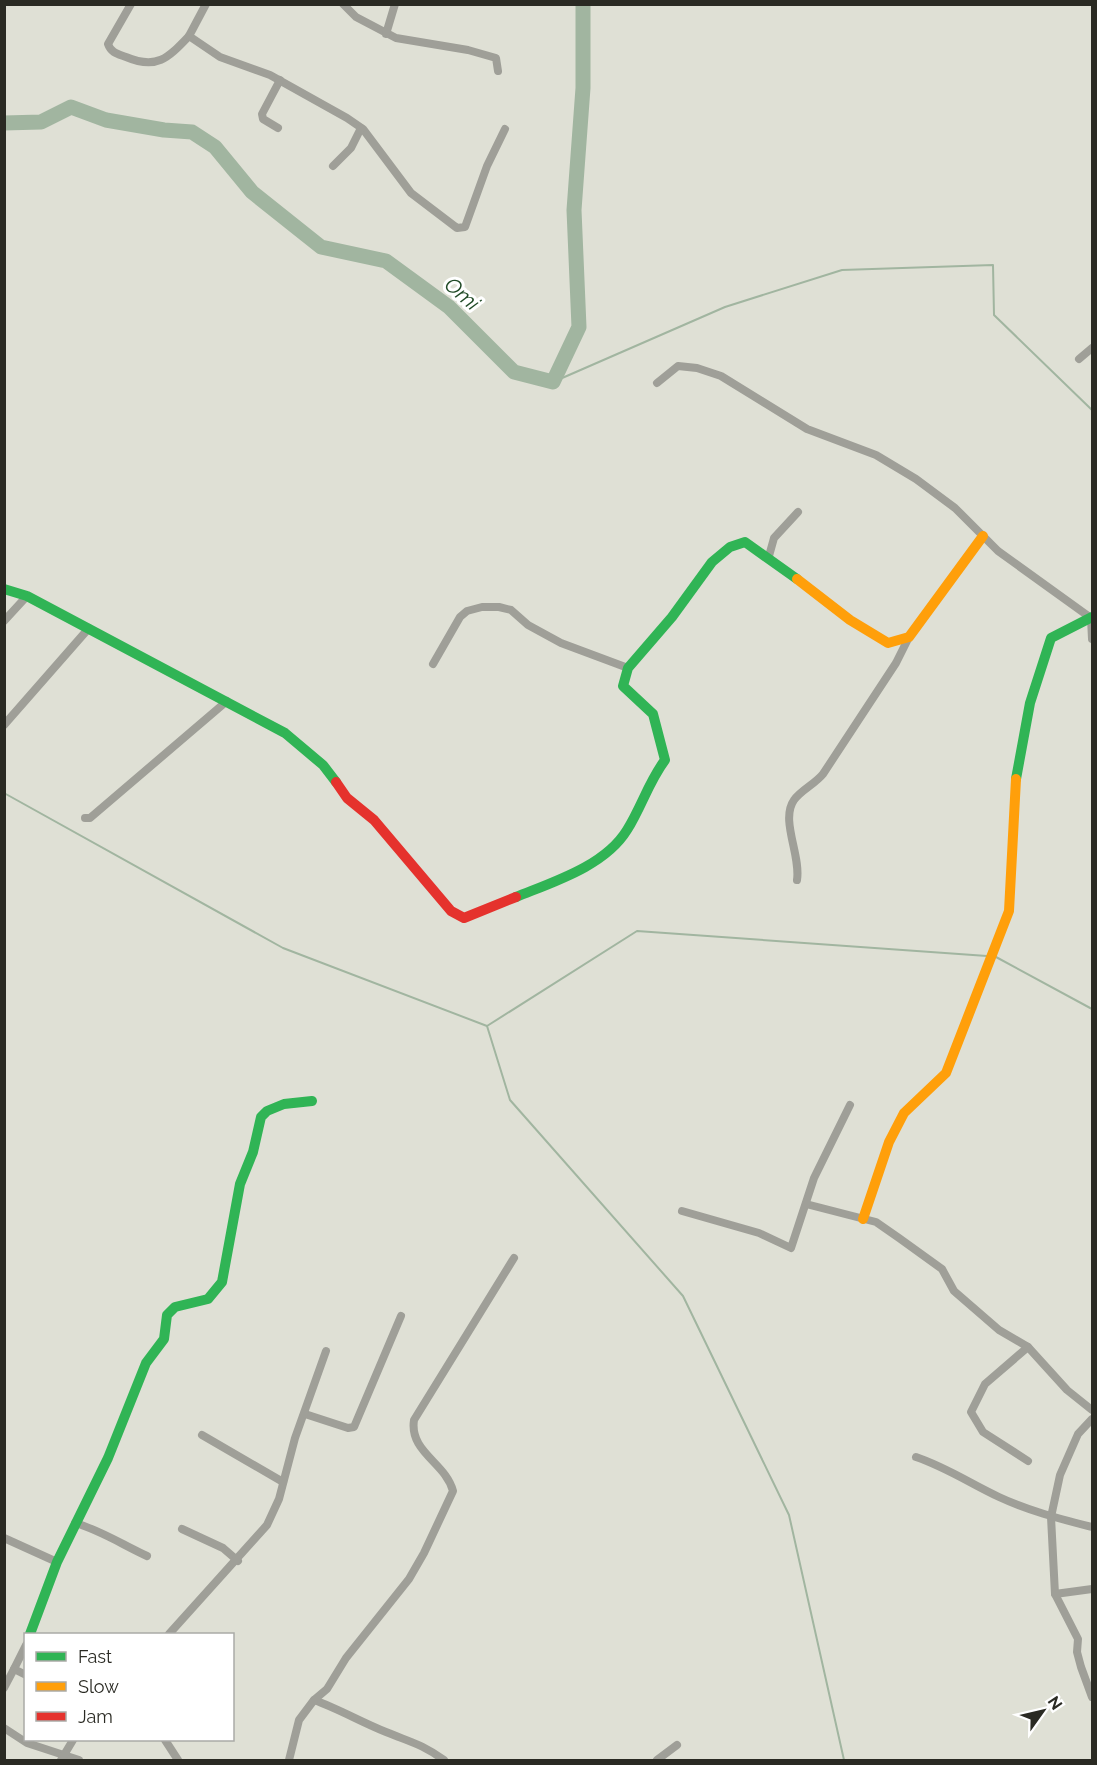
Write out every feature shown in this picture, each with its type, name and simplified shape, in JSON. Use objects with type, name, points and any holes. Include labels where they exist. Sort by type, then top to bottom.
[{"type":"street","points":[[130,4],[108,44],[113,52],[140,63],[150,64],[173,53],[189,36],[206,4]]},
{"type":"street","points":[[343,4],[356,17],[396,38],[468,50],[496,58],[498,71]]},
{"type":"street","points":[[386,34],[395,4]]},
{"type":"street","points":[[189,36],[220,57],[280,80],[362,128],[411,193],[457,228],[465,227],[487,166],[505,129]]},
{"type":"street","points":[[278,128],[263,119],[262,114],[280,80]]},
{"type":"street","points":[[333,166],[351,148],[362,128]]},
{"type":"street","points":[[1079,359],[1092,348]]},
{"type":"street","points":[[657,383],[678,366],[697,368],[721,376],[807,429],[886,460],[955,508],[998,550],[1092,618]]},
{"type":"street","points":[[770,556],[774,538],[798,512]]},
{"type":"street","points":[[797,880],[798,860],[788,815],[795,799],[814,786],[823,774],[896,663],[909,637],[983,536]]},
{"type":"street","points":[[4,589],[27,596],[275,726],[323,765],[347,798],[374,820],[451,911],[464,918],[497,902],[552,882],[617,843],[636,815],[650,780],[665,760],[653,714],[623,686],[628,668],[672,617],[712,562],[730,547],[745,542],[770,556],[860,629],[888,643],[909,637]]},
{"type":"street","points":[[4,621],[27,596]]},
{"type":"street","points":[[433,664],[460,617],[482,607],[499,607],[511,610],[528,625],[561,643],[628,668]]},
{"type":"street","points":[[1092,618],[1092,639]]},
{"type":"street","points":[[862,1219],[889,1142],[904,1113],[946,1073],[1009,911],[1014,790],[1030,703],[1051,638],[1092,618]]},
{"type":"street","points":[[4,725],[89,628]]},
{"type":"street","points":[[85,818],[90,818],[123,792],[227,701]]},
{"type":"street","points":[[31,1633],[57,1562],[108,1458],[146,1363],[164,1339],[167,1316],[176,1307],[200,1303],[208,1299],[222,1282],[240,1184],[254,1152],[261,1117],[267,1111],[284,1104],[312,1101]]},
{"type":"street","points":[[682,1211],[759,1233],[791,1248],[814,1178],[850,1105]]},
{"type":"street","points":[[806,1204],[876,1222],[942,1269],[954,1291],[999,1330],[1028,1347],[1067,1390],[1092,1410]]},
{"type":"street","points":[[289,1761],[299,1720],[314,1700],[327,1689],[345,1658],[408,1579],[424,1553],[453,1491],[448,1478],[417,1443],[414,1420],[419,1408],[514,1258]]},
{"type":"street","points":[[304,1414],[348,1428],[354,1427],[401,1316]]},
{"type":"street","points":[[1028,1347],[985,1384],[970,1412],[983,1432],[1028,1461]]},
{"type":"street","points":[[171,1633],[238,1561],[267,1525],[326,1351]]},
{"type":"street","points":[[1092,1419],[1078,1434],[1060,1475],[1051,1517],[1055,1594],[1078,1639],[1077,1652],[1080,1667],[1092,1698]]},
{"type":"street","points":[[202,1435],[283,1482]]},
{"type":"street","points":[[916,1457],[947,1468],[999,1497],[1051,1517],[1092,1527]]},
{"type":"street","points":[[75,1523],[93,1528],[113,1541],[147,1556]]},
{"type":"street","points":[[182,1529],[223,1548],[238,1561]]},
{"type":"street","points":[[4,1538],[57,1562]]},
{"type":"street","points":[[1055,1594],[1092,1589]]},
{"type":"street","points":[[4,1688],[24,1649]]},
{"type":"street","points":[[14,1668],[24,1674]]},
{"type":"street","points":[[314,1700],[346,1712],[386,1732],[419,1743],[444,1761]]},
{"type":"street","points":[[4,1728],[27,1743],[62,1758],[79,1761]]},
{"type":"street","points":[[62,1758],[72,1741]]},
{"type":"street","points":[[166,1741],[178,1761]]},
{"type":"street","points":[[657,1761],[676,1745]]},
{"type":"waterway","name":"Omi","points":[[4,123],[41,122],[71,107],[106,120],[164,130],[192,132],[215,147],[252,192],[321,247],[386,261],[449,307],[514,372],[553,382],[579,327],[574,210],[583,88],[583,4]]},
{"type":"waterway","points":[[553,382],[725,307],[842,270],[993,265],[994,315],[1092,410]]},
{"type":"waterway","points":[[4,793],[283,948],[487,1026],[637,931],[987,956]]},
{"type":"waterway","points":[[996,957],[1092,1009]]},
{"type":"waterway","points":[[487,1026],[510,1100],[683,1296],[789,1515],[844,1760]]},
{"type":"traffic: fast","points":[[516,897],[562,879],[592,863],[606,854],[627,830],[665,760],[653,714],[623,686],[628,668],[672,617],[712,562],[730,547],[745,542],[797,579]]},
{"type":"traffic: fast","points":[[4,589],[27,596],[285,733],[323,765],[336,782]]},
{"type":"traffic: fast","points":[[1016,779],[1030,703],[1051,638],[1092,617]]},
{"type":"traffic: fast","points":[[30,1633],[57,1562],[108,1458],[146,1363],[164,1339],[167,1315],[175,1307],[208,1299],[222,1282],[240,1184],[253,1152],[261,1117],[267,1111],[284,1104],[312,1101]]},
{"type":"traffic: slow","points":[[797,579],[850,620],[888,643],[909,637],[983,536]]},
{"type":"traffic: slow","points":[[863,1219],[889,1142],[904,1113],[946,1073],[1009,911],[1016,779]]},
{"type":"traffic: jam","points":[[336,782],[347,798],[374,820],[451,911],[464,918],[516,897]]}]
